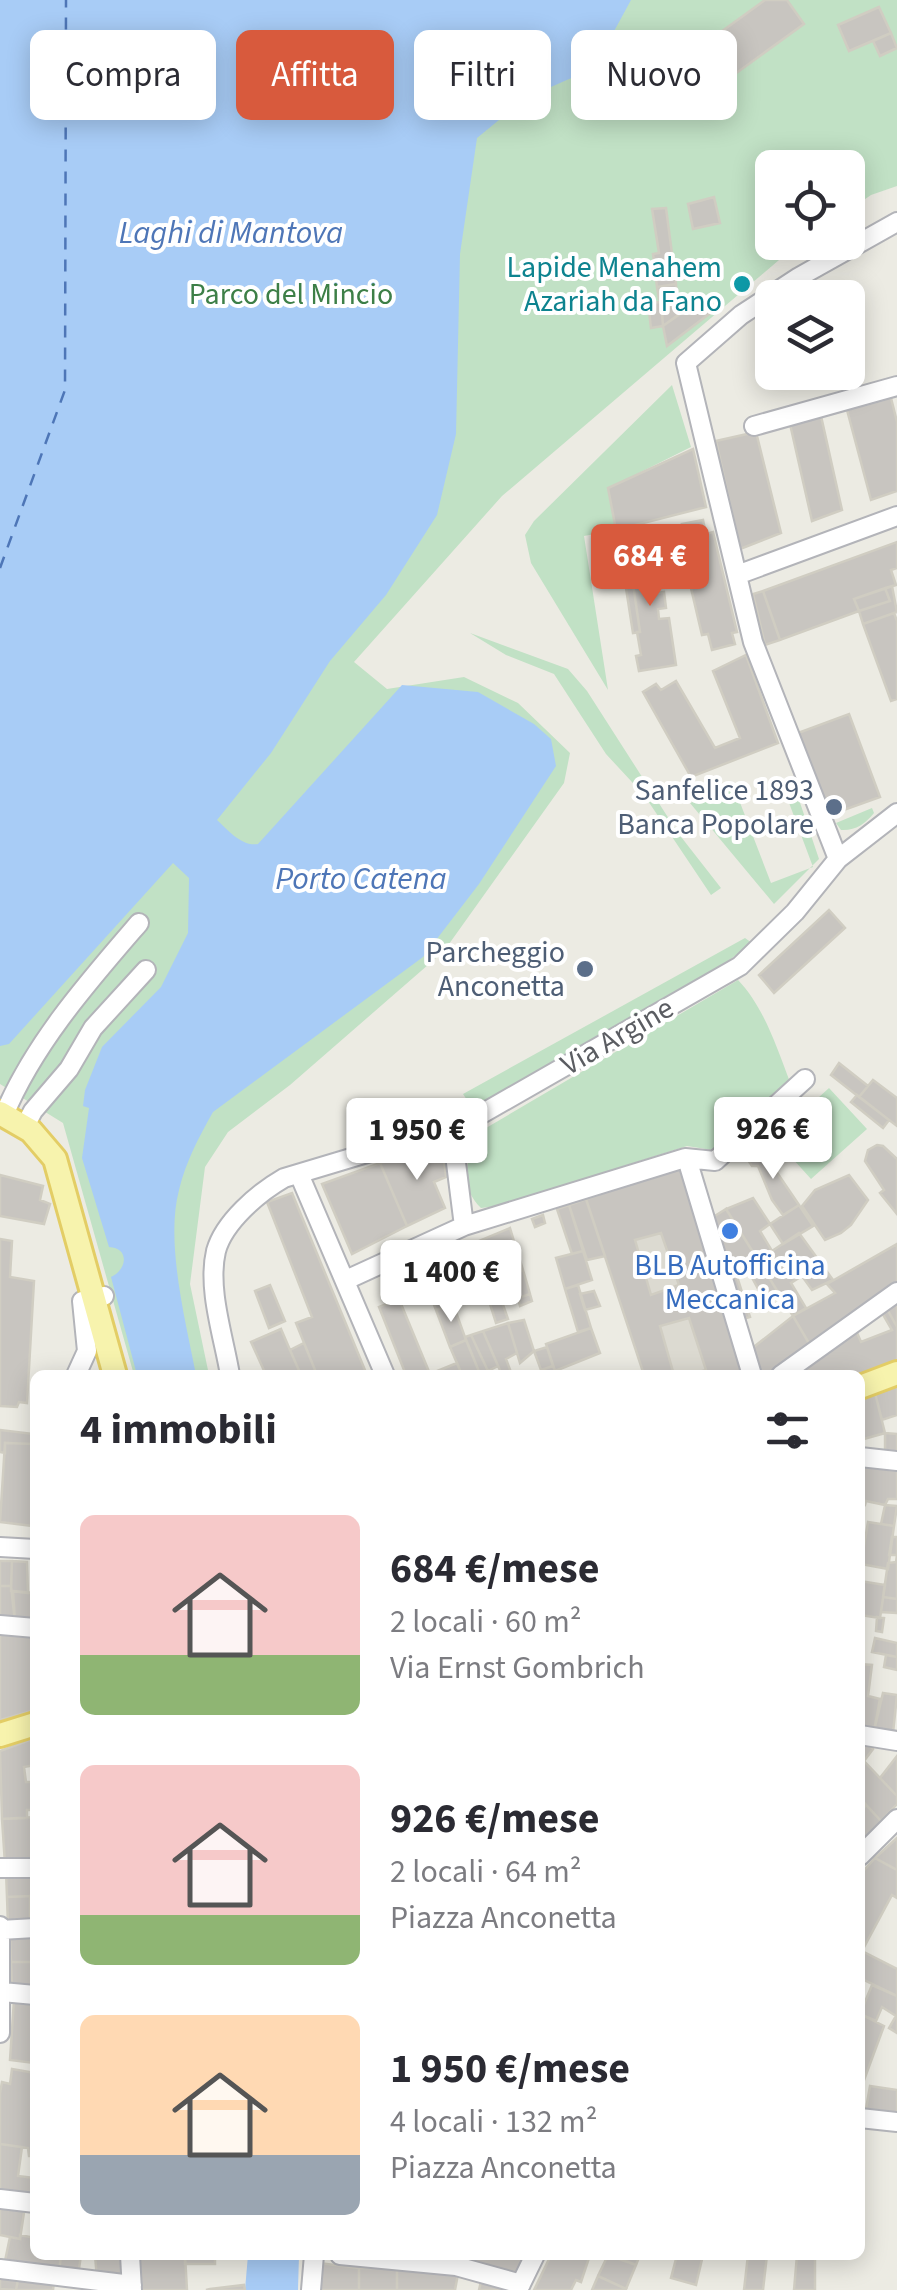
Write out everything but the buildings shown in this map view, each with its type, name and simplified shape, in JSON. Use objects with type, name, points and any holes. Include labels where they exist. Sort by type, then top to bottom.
[{"type":"main road","points":[[10,1119],[42,1141],[55,1160],[99,1297],[114,1370]]},
{"type":"main road","points":[[865,1385],[897,1372]]},
{"type":"main road","points":[[0,1735],[30,1726]]},
{"type":"street","points":[[838,859],[754,642],[686,363],[741,315],[897,222]]},
{"type":"street","points":[[764,428],[896,391]]},
{"type":"street","points":[[737,575],[897,516]]},
{"type":"street","name":"Via Argine","points":[[229,1370],[216,1291],[216,1253],[224,1232],[255,1198],[276,1183],[299,1174],[464,1124],[740,966],[761,948],[838,859],[897,813]]},
{"type":"street","points":[[10,1119],[12,1096],[76,996],[139,923]]},
{"type":"street","points":[[10,1119],[46,1094],[68,1069],[93,1028],[146,970]]},
{"type":"street","points":[[346,1280],[464,1226],[687,1159],[715,1161],[805,1079]]},
{"type":"street","points":[[464,1124],[454,1147],[464,1226]]},
{"type":"street","points":[[687,1159],[750,1370]]},
{"type":"street","points":[[299,1174],[384,1370]]},
{"type":"street","points":[[787,1370],[897,1292]]},
{"type":"street","points":[[78,1370],[88,1351],[82,1301],[99,1297]]},
{"type":"street","points":[[865,1458],[897,1460]]},
{"type":"street","points":[[0,1547],[30,1549]]},
{"type":"street","points":[[0,1625],[30,1628]]},
{"type":"street","points":[[865,1736],[897,1741]]},
{"type":"street","points":[[865,1851],[897,1819]]},
{"type":"street","points":[[0,1868],[30,1868]]},
{"type":"street","points":[[0,2028],[0,1928],[30,1928]]},
{"type":"street","points":[[2,1992],[30,1995]]},
{"type":"street","points":[[865,2119],[897,2122]]},
{"type":"street","points":[[0,2199],[30,2202]]},
{"type":"street","points":[[0,2269],[132,2288],[130,2260]]},
{"type":"street","points":[[311,2290],[314,2260]]},
{"type":"street","points":[[393,2260],[456,2266],[520,2287],[533,2260]]},
{"type":"shaded area","points":[[682,1166],[742,1370],[642,1370],[586,1199]]},
{"type":"green space","name":"Parco del Mincio","points":[[0,0],[897,0],[897,186],[865,199],[865,150],[755,150],[755,260],[779,260],[502,496],[354,662],[387,689],[464,677],[518,703],[570,753],[564,783],[444,951],[290,1085],[228,1132],[205,1167],[190,1284],[208,1370],[133,1370],[63,1123],[0,1084]]},
{"type":"green space","points":[[672,385],[691,447],[609,488],[616,530],[584,536],[608,690],[531,563],[525,535],[534,521]]},
{"type":"green space","points":[[470,633],[568,669],[587,691],[678,833],[721,888],[711,895],[644,795],[606,754],[554,674],[506,655]]},
{"type":"green space","points":[[792,779],[819,859],[812,866],[782,784]]},
{"type":"green space","points":[[734,787],[771,883],[810,868],[774,904],[690,803]]},
{"type":"green space","points":[[872,808],[874,813],[855,828],[841,830],[836,823]]},
{"type":"green space","points":[[745,938],[752,943],[728,961],[473,1109],[463,1094]]},
{"type":"green space","points":[[738,980],[762,1015],[790,1082],[712,1150],[687,1146],[497,1206],[481,1208],[473,1199],[467,1179],[469,1158],[486,1128]]},
{"type":"green space","points":[[829,1088],[867,1129],[811,1179],[774,1138]]},
{"type":"water","name":"Laghi di Mantova","points":[[0,0],[631,0],[615,30],[571,30],[571,78],[551,87],[551,30],[414,30],[414,120],[499,120],[477,138],[460,254],[456,434],[437,515],[386,595],[330,661],[271,753],[217,820],[241,840],[258,844],[402,685],[478,692],[534,724],[551,739],[556,766],[479,884],[423,957],[213,1112],[185,1169],[175,1211],[178,1282],[195,1370],[136,1370],[111,1277],[123,1265],[123,1255],[109,1247],[82,1158],[89,1108],[83,1106],[85,1090],[102,1047],[161,987],[188,933],[189,878],[173,863],[9,1044],[0,1046]]},
{"type":"water","points":[[248,2260],[299,2260],[298,2290],[245,2290]]},
{"type":"ferry route","points":[[0,568],[65,390],[66,0]]},
{"type":"place","name":"Lapide Menahem Azariah da Fano","points":[[742,284]]},
{"type":"place","name":"Sanfelice 1893 Banca Popolare","points":[[834,807]]},
{"type":"place","name":"Parcheggio Anconetta","points":[[585,969]]},
{"type":"place","name":"BLB Autofficina Meccanica","points":[[730,1231]]},
{"type":"water label","name":"Porto Catena","points":[[361,878]]}]
